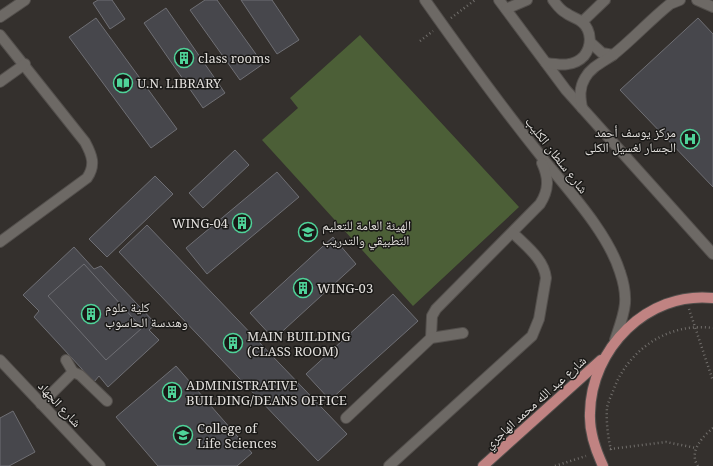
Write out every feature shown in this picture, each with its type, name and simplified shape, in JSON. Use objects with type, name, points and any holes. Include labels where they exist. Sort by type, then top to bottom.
[{"type":"main road","points":[[603,466],[597,452],[592,433],[590,414],[591,394],[596,375],[604,357],[616,340],[630,325],[647,313],[666,304],[686,299],[713,298]]},
{"type":"main road","name":"شارع عبد الله محمد الهاجري","points":[[483,466],[604,357]]},
{"type":"street","points":[[0,17],[25,0]]},
{"type":"street","points":[[499,0],[582,108],[713,254]]},
{"type":"street","points":[[506,9],[527,0]]},
{"type":"street","points":[[546,63],[559,65],[575,63],[586,53],[590,42],[589,32],[582,22],[566,14],[553,0]]},
{"type":"street","points":[[582,22],[605,0]]},
{"type":"street","points":[[582,108],[580,93],[584,78],[590,70],[613,55],[677,0]]},
{"type":"street","points":[[697,0],[713,7]]},
{"type":"street","name":"شارع سلطان الكليب","points":[[428,3],[538,152],[591,220],[615,259],[625,289],[626,305],[616,340]]},
{"type":"street","points":[[0,34],[85,142],[92,156],[93,164],[87,178],[0,242]]},
{"type":"street","points":[[590,42],[602,53],[613,55]]},
{"type":"street","points":[[0,82],[25,64]]},
{"type":"street","points":[[431,338],[432,316],[436,309],[513,232],[540,204],[546,195],[548,184],[546,172],[538,152]]},
{"type":"street","points":[[389,466],[532,336],[537,328],[546,278],[545,272],[539,260],[513,232]]},
{"type":"street","points":[[346,418],[431,338],[463,333]]},
{"type":"street","name":"شارع الجهاد","points":[[0,360],[100,466]]},
{"type":"street","points":[[66,360],[73,372],[80,375],[107,402]]},
{"type":"street","points":[[42,404],[73,372]]},
{"type":"path","points":[[686,299],[713,381]]},
{"type":"path","points":[[611,453],[608,436],[607,407],[624,368],[637,352],[661,336],[679,329],[694,327],[713,328]]},
{"type":"path","points":[[698,466],[694,457],[696,448],[713,428]]},
{"type":"path","points":[[554,466],[610,449],[666,442],[696,448]]},
{"type":"green space","points":[[360,35],[519,207],[413,306],[262,140],[298,108],[290,98]]},
{"type":"building","points":[[98,0],[112,0],[125,19],[110,29],[93,3]]},
{"type":"building","name":"class rooms","points":[[205,0],[217,0],[263,64],[240,80],[190,10]]},
{"type":"building","name":"class rooms","points":[[241,0],[272,0],[299,40],[277,54]]},
{"type":"building","name":"class rooms","points":[[166,8],[225,93],[203,108],[144,23]]},
{"type":"building","name":"U.N. LIBRARY","points":[[96,18],[177,129],[151,148],[69,37]]},
{"type":"building","name":"مركز يوسف أحمد الجسار لغسيل الكلى","points":[[698,18],[713,34],[713,187],[620,90]]},
{"type":"building","points":[[235,150],[249,165],[203,208],[189,193]]},
{"type":"building","name":"WING-04","points":[[277,172],[299,197],[207,274],[186,248]]},
{"type":"building","points":[[155,176],[173,194],[107,257],[89,239]]},
{"type":"building","name":"MAIN BUILDING (CLASS ROOM)","points":[[147,225],[347,434],[318,461],[119,252]]},
{"type":"building","name":"WING-03","points":[[333,237],[356,264],[274,339],[250,313]]},
{"type":"building","name":"كلية علوم وهندسة الحاسوب","points":[[74,247],[94,269],[101,266],[156,324],[149,330],[159,340],[108,387],[99,376],[94,382],[34,317],[39,311],[23,295]]},
{"type":"building","points":[[84,264],[142,328],[106,360],[48,296]]},
{"type":"building","points":[[393,294],[418,321],[330,400],[306,374]]},
{"type":"building","name":"ADMINISTRATIVE BUILDING/DEANS OFFICE","points":[[176,366],[252,453],[237,466],[158,466],[116,417]]},
{"type":"building","points":[[13,411],[35,452],[9,466],[0,466],[0,418]]},
{"type":"place","name":"class rooms","points":[[184,58]]},
{"type":"place","name":"U.N. LIBRARY","points":[[123,83]]},
{"type":"place","name":"مركز يوسف أحمد الجسار لغسيل الكلى","points":[[690,139]]},
{"type":"place","name":"WING-04","points":[[242,223]]},
{"type":"place","name":"الهيئة العامة للتعليم التطبيقي والتدريب","points":[[308,232]]},
{"type":"place","name":"WING-03","points":[[303,288]]},
{"type":"place","name":"كلية علوم وهندسة الحاسوب","points":[[91,314]]},
{"type":"place","name":"MAIN BUILDING (CLASS ROOM)","points":[[233,343]]},
{"type":"place","name":"ADMINISTRATIVE BUILDING/DEANS OFFICE","points":[[172,392]]},
{"type":"place","name":"College of Life Sciences","points":[[183,435]]}]
